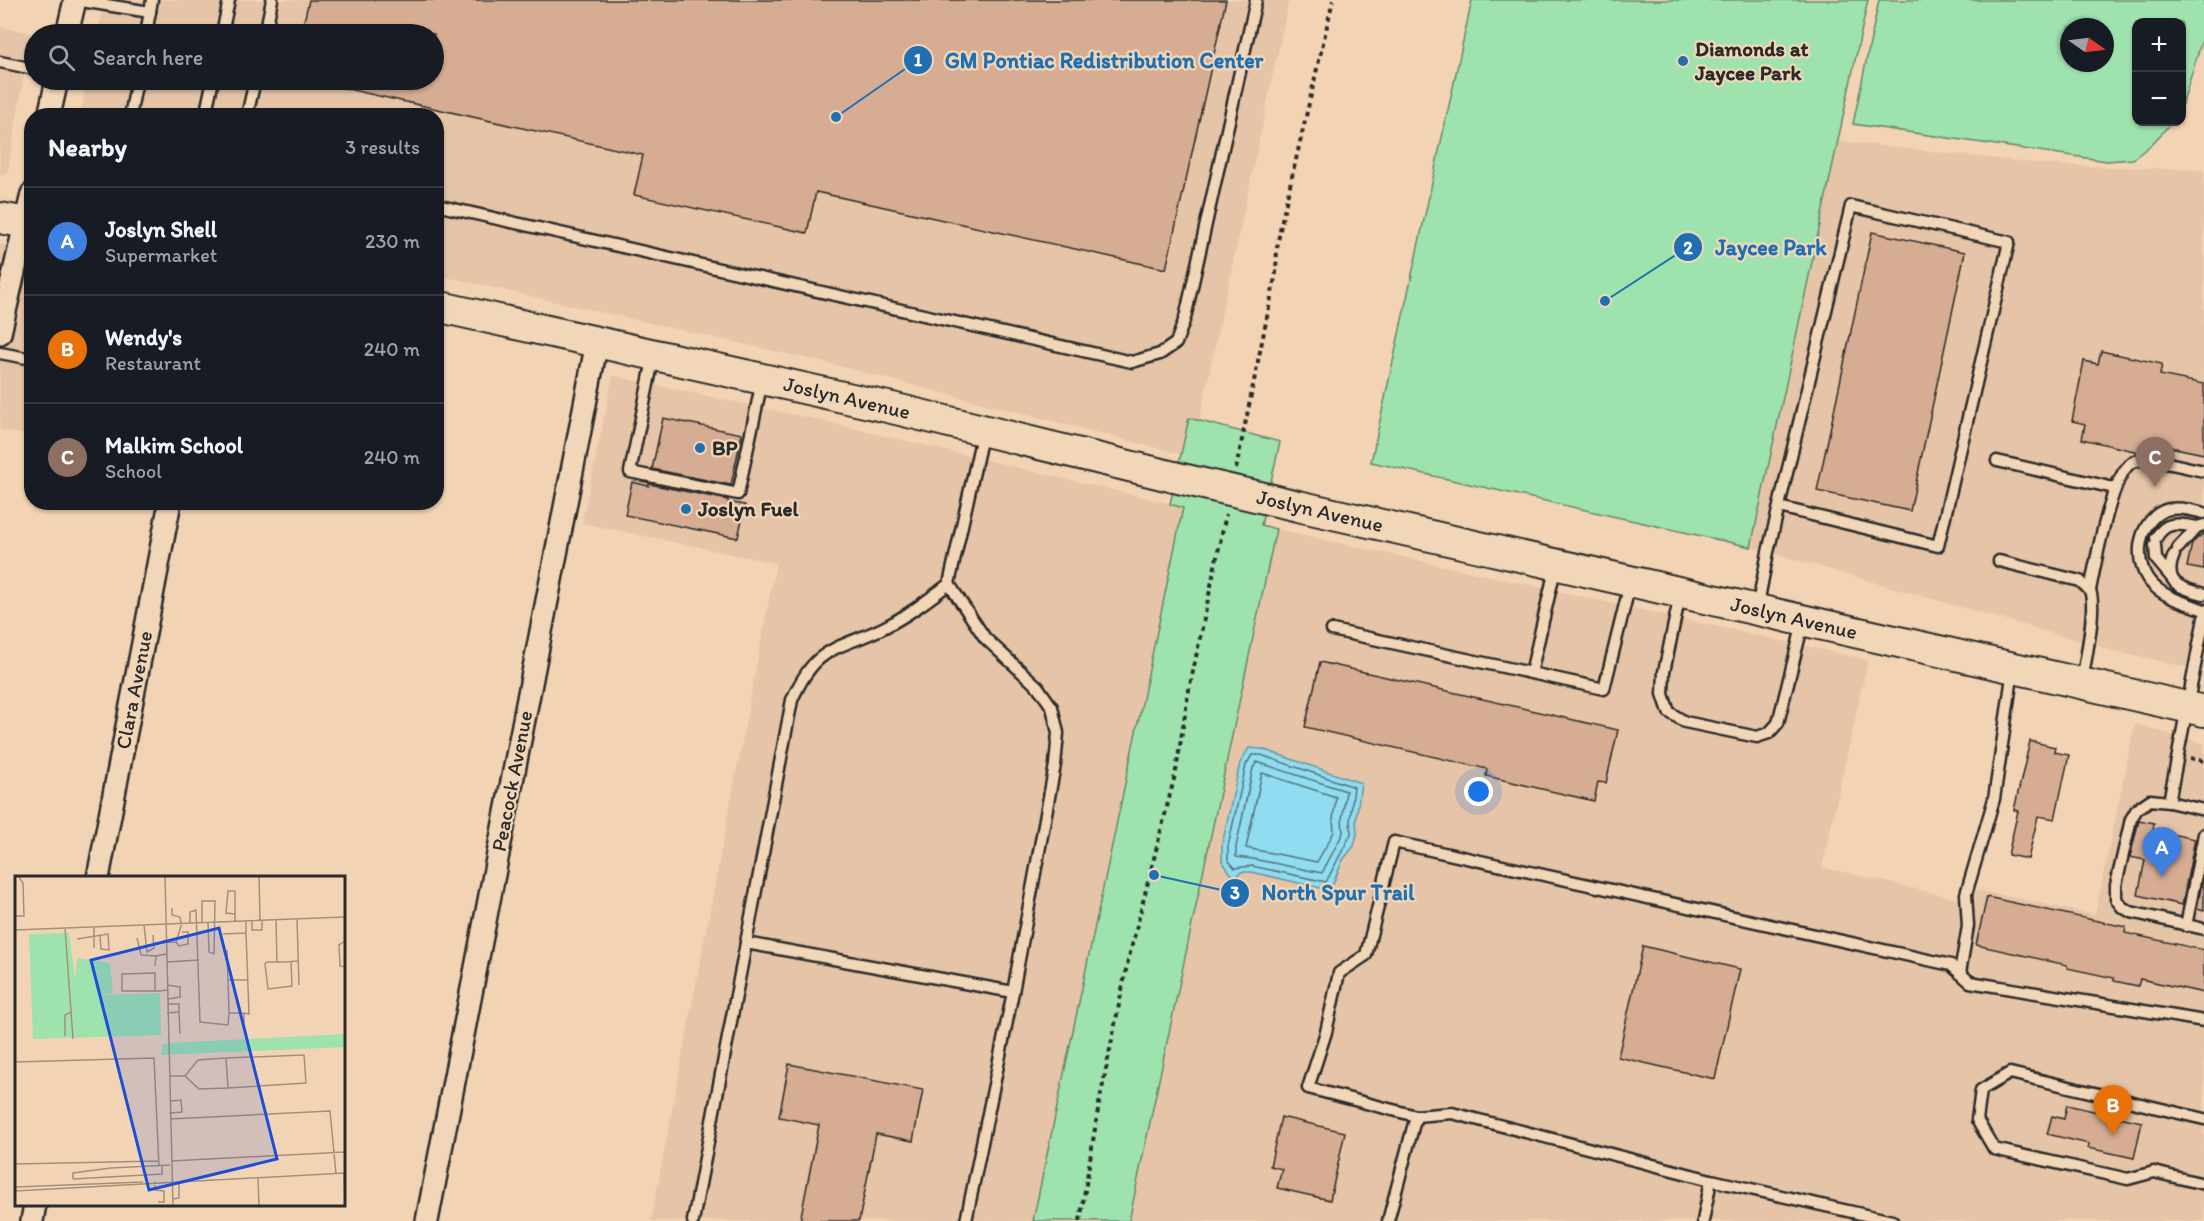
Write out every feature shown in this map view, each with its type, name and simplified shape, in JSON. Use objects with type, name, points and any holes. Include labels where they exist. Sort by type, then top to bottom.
[{"type":"main road","name":"Joslyn Avenue","points":[[444,308],[762,379],[1298,506],[2195,709]]},
{"type":"street","points":[[69,24],[75,0]]},
{"type":"street","points":[[51,108],[55,90]]},
{"type":"street","points":[[0,333],[5,290],[19,221]]},
{"type":"street","name":"Peacock Avenue","points":[[427,1221],[597,342]]},
{"type":"street","name":"Clara Avenue","points":[[98,876],[168,510]]},
{"type":"street","points":[[32,1221],[35,1206]]},
{"type":"lane","points":[[75,0],[150,12]]},
{"type":"lane","points":[[148,24],[152,0]]},
{"type":"lane","points":[[224,24],[229,0]]},
{"type":"lane","points":[[267,24],[272,0]]},
{"type":"lane","points":[[444,207],[1132,362],[1160,354],[1176,343],[1182,327],[1256,0]]},
{"type":"lane","points":[[0,62],[24,67]]},
{"type":"lane","points":[[132,108],[135,90]]},
{"type":"lane","points":[[207,108],[211,90]]},
{"type":"lane","points":[[250,108],[253,90]]},
{"type":"lane","points":[[1757,609],[1779,507],[1851,206],[2009,242],[1938,546],[1779,507]]},
{"type":"lane","points":[[0,353],[24,358]]},
{"type":"lane","points":[[654,355],[630,471],[738,494],[762,379]]},
{"type":"lane","points":[[693,1221],[792,700],[801,680],[816,660],[838,646],[883,628],[924,604],[949,584],[984,431]]},
{"type":"lane","points":[[2082,683],[2090,629],[2092,604],[2090,590],[2114,488],[2123,471],[2132,461],[2143,459],[2204,471]]},
{"type":"lane","points":[[1997,461],[2114,488]]},
{"type":"lane","points":[[2204,513],[2192,510],[2165,510],[2148,522],[2141,539],[2140,558],[2144,573],[2153,585],[2167,596],[2204,610]]},
{"type":"lane","points":[[2200,526],[2169,524],[2161,530],[2156,542],[2156,559],[2182,589],[2204,594]]},
{"type":"lane","points":[[2172,579],[2170,564],[2176,551],[2200,526]]},
{"type":"lane","points":[[1999,561],[2080,581],[2090,590]]},
{"type":"lane","points":[[1531,673],[1556,564]]},
{"type":"lane","points":[[1332,630],[1604,689],[1630,581]]},
{"type":"lane","points":[[949,584],[985,638],[1038,687],[1052,706],[1058,734],[1055,765],[1013,992],[966,1221]]},
{"type":"lane","points":[[1680,592],[1664,672],[1663,694],[1669,712],[1685,722],[1757,736],[1769,733],[1778,723],[1803,620]]},
{"type":"lane","points":[[2169,802],[2195,709],[2204,618]]},
{"type":"lane","points":[[1960,973],[1968,926],[1966,894],[1994,799],[2013,667]]},
{"type":"lane","points":[[2204,810],[2150,800],[2137,809],[2131,819],[2116,885],[2116,899],[2122,907],[2131,912],[2204,929]]},
{"type":"lane","points":[[2186,926],[2204,834]]},
{"type":"lane","points":[[1892,1221],[1711,1180],[1452,1113],[1416,1116],[1308,1088],[1326,1032],[1339,973],[1366,955],[1394,842],[1952,965],[1970,982],[2204,1021]]},
{"type":"lane","points":[[746,943],[1013,992]]},
{"type":"lane","points":[[2204,1119],[2010,1072],[1981,1090],[1977,1120],[1994,1149],[2128,1179],[2154,1172],[2204,1184]]},
{"type":"lane","points":[[1388,1221],[1416,1116]]},
{"type":"lane","points":[[1703,1221],[1711,1180]]},
{"type":"path","points":[[1234,477],[1276,273],[1281,224],[1335,0]]},
{"type":"path","points":[[1080,1221],[1099,1104],[1128,965],[1176,771],[1188,694],[1227,511]]},
{"type":"shaded area","points":[[106,0],[1289,0],[1199,421],[1189,418],[1181,454],[827,363],[444,277],[444,108],[82,108],[85,90],[444,90],[444,24],[100,24]]},
{"type":"shaded area","points":[[0,27],[24,32],[24,75],[8,171],[0,177]]},
{"type":"shaded area","points":[[1838,141],[2051,165],[2204,170],[2204,671],[2114,651],[1751,547]]},
{"type":"shaded area","points":[[0,244],[24,249],[24,435],[0,430]]},
{"type":"shaded area","points":[[613,376],[805,417],[1184,507],[1033,1221],[651,1221],[776,563],[582,523]]},
{"type":"shaded area","points":[[1276,529],[1868,660],[1822,867],[1967,901],[1972,889],[2095,915],[2135,724],[2204,744],[2204,1221],[1129,1221]]},
{"type":"green space","points":[[1472,0],[1868,0],[1751,547],[1371,462]]},
{"type":"green space","points":[[1879,0],[2204,0],[2204,34],[2186,92],[2186,18],[2132,18],[2132,126],[2168,126],[2152,144],[2133,159],[2107,161],[1853,124]]},
{"type":"green space","points":[[1189,418],[1280,442],[1261,525],[1276,529],[1129,1221],[1033,1221],[1183,508],[1170,504]]},
{"type":"water","points":[[1249,748],[1262,749],[1361,783],[1354,846],[1343,860],[1331,888],[1325,889],[1251,872],[1241,872],[1234,878],[1222,861],[1222,845],[1240,763]]},
{"type":"building","points":[[309,0],[1226,0],[1166,269],[816,192],[807,233],[634,195],[643,155],[444,111],[444,108],[433,108],[352,90],[444,90],[444,24],[303,24]]},
{"type":"building","points":[[1872,232],[1965,252],[1910,511],[1817,491]]},
{"type":"building","points":[[2101,351],[2162,364],[2160,375],[2204,384],[2204,454],[2146,442],[2143,453],[2082,439],[2085,424],[2072,421],[2084,361],[2098,364]]},
{"type":"building","points":[[663,418],[742,434],[731,485],[652,469]]},
{"type":"building","points":[[632,482],[745,505],[738,538],[625,515]]},
{"type":"building","points":[[2204,533],[2204,570],[2187,567],[2192,543]]},
{"type":"building","points":[[1320,662],[1618,730],[1606,783],[1598,782],[1594,801],[1486,776],[1487,769],[1305,727]]},
{"type":"building","points":[[2030,741],[2055,747],[2054,752],[2069,755],[2055,819],[2038,816],[2028,859],[2008,855],[2018,811],[2014,810]]},
{"type":"building","points":[[2139,820],[2154,823],[2153,830],[2195,839],[2182,905],[2138,895],[2145,860],[2130,857]]},
{"type":"building","points":[[2204,873],[2204,910],[2197,908]]},
{"type":"building","points":[[1987,897],[2126,927],[2125,933],[2204,950],[2204,993],[2140,979],[2138,986],[2114,981],[2114,978],[2067,968],[2067,965],[1976,945]]},
{"type":"building","points":[[1643,946],[1740,969],[1715,1079],[1618,1057]]},
{"type":"building","points":[[789,1064],[923,1090],[913,1141],[876,1134],[859,1221],[800,1221],[819,1125],[779,1117]]},
{"type":"building","points":[[2067,1105],[2142,1122],[2134,1158],[2088,1148],[2089,1144],[2047,1134],[2052,1116],[2064,1119]]},
{"type":"building","points":[[1281,1117],[1345,1132],[1330,1200],[1277,1188],[1282,1169],[1270,1166]]},
{"type":"place","name":"Diamonds at Jaycee Park","points":[[1683,61]]},
{"type":"place","name":"GM Pontiac Redistribution Center","points":[[836,117]]},
{"type":"place","name":"Jaycee Park","points":[[1605,301]]},
{"type":"place","name":"BP","points":[[700,448]]},
{"type":"place","name":"Malkim School","points":[[2155,487]]},
{"type":"place","name":"Joslyn Fuel","points":[[686,509]]},
{"type":"place","name":"North Spur Trail","points":[[1154,875]]},
{"type":"place","name":"Joslyn Shell","points":[[2162,877]]},
{"type":"place","name":"Wendy's","points":[[2113,1135]]}]
